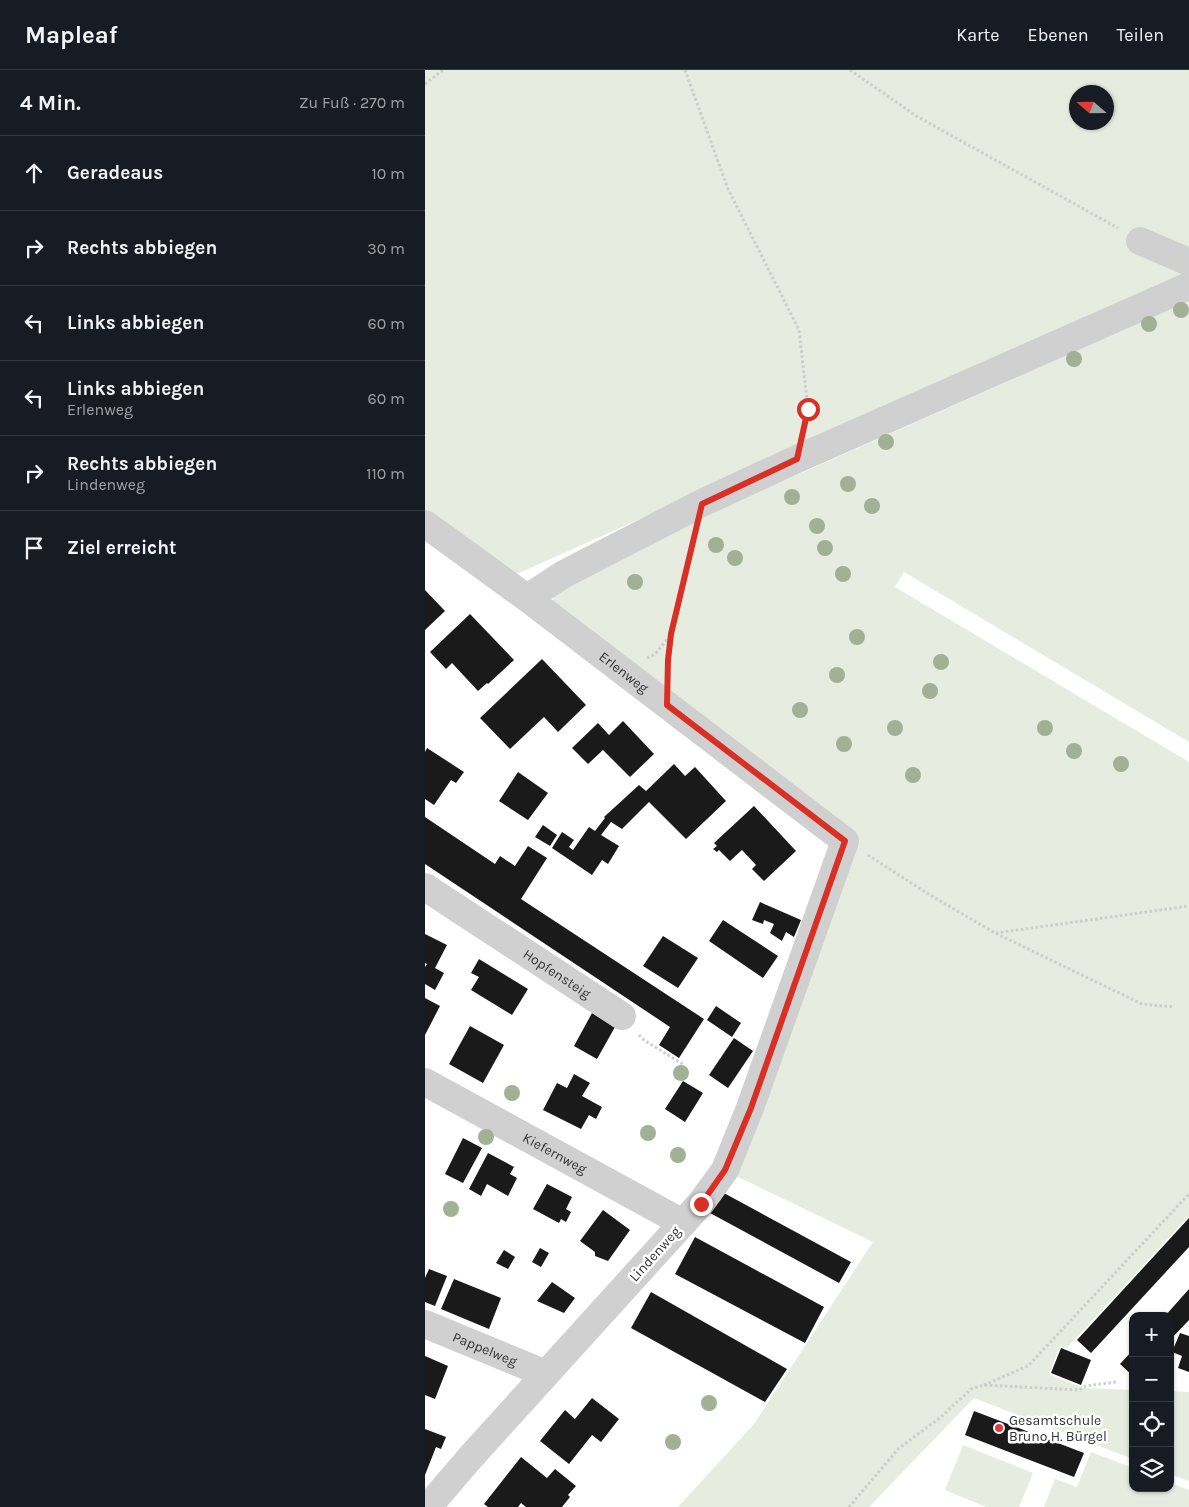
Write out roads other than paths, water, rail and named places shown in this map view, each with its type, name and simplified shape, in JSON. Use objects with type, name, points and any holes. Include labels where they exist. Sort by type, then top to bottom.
[{"type":"street","points":[[1140,241],[1189,262]]},
{"type":"street","points":[[527,598],[564,574],[702,504],[797,459],[1189,286]]},
{"type":"street","name":"Erlenweg","points":[[425,524],[527,598],[845,841]]},
{"type":"street","name":"Lindenweg","points":[[427,1507],[701,1204],[725,1170],[751,1108],[845,841]]},
{"type":"street","name":"Hopfensteig","points":[[425,887],[622,1016]]},
{"type":"street","name":"Kiefernweg","points":[[425,1082],[683,1222]]},
{"type":"street","name":"Pappelweg","points":[[425,1324],[546,1374]]},
{"type":"place","name":"Gesamtschule Bruno H. Bürgel","points":[[999,1428]]}]
